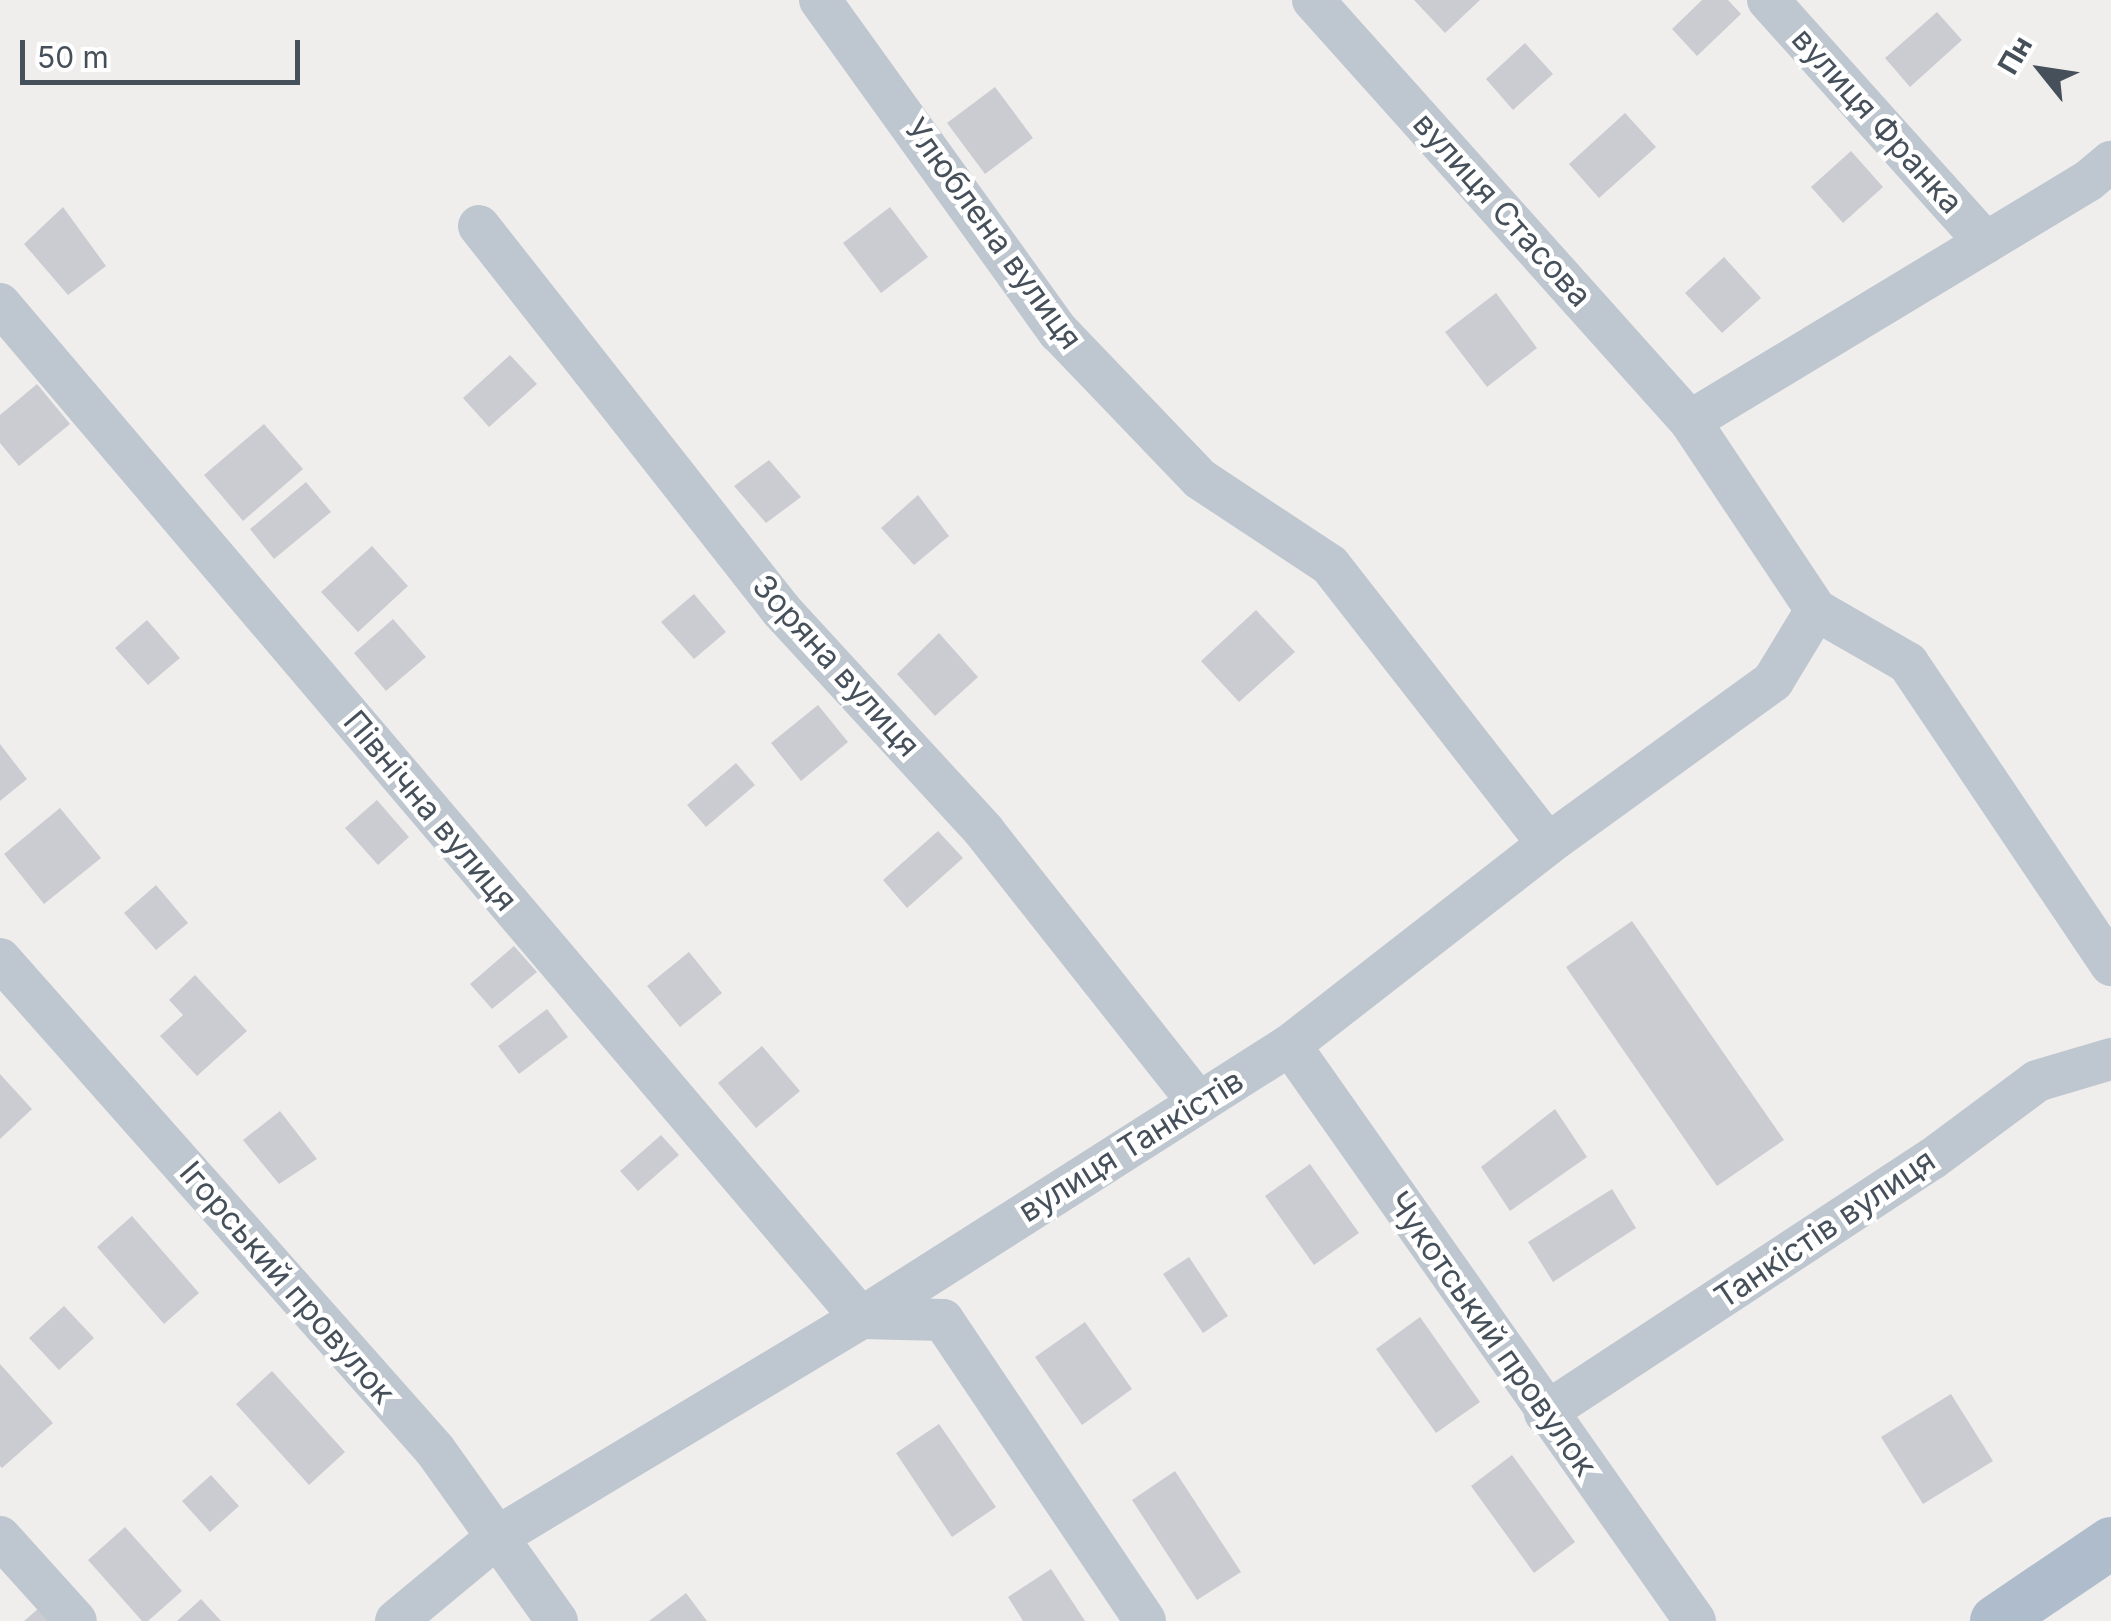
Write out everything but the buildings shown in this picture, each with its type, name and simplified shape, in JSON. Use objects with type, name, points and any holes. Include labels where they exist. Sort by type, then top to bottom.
[{"type":"main road","points":[[1996,1621],[2111,1543]]},
{"type":"street","name":"Улюблена вулиця","points":[[820,0],[1059,332],[1200,479],[1330,565],[1548,844]]},
{"type":"street","name":"вулиця Стасова","points":[[1314,0],[1690,421],[1816,610]]},
{"type":"street","name":"вулиця Франка","points":[[1768,0],[1986,243]]},
{"type":"street","points":[[1690,421],[2088,181],[2111,162]]},
{"type":"street","name":"Зоряна вулиця","points":[[479,226],[781,610],[984,831],[1198,1102]]},
{"type":"street","name":"Північна вулиця","points":[[0,304],[860,1318]]},
{"type":"street","name":"вулиця Танкістів","points":[[396,1621],[497,1537],[860,1318],[1290,1046],[1548,844],[1772,681],[1816,610]]},
{"type":"street","points":[[1816,610],[1908,663],[2111,966]]},
{"type":"street","name":"Ігорський провулок","points":[[0,959],[434,1450],[557,1621]]},
{"type":"street","name":"Чукотський провулок","points":[[1290,1046],[1695,1621]]},
{"type":"street","name":"Танкістів вулиця","points":[[1546,1413],[1932,1159],[2037,1081],[2111,1059]]},
{"type":"street","points":[[860,1318],[943,1320],[1145,1621]]},
{"type":"street","points":[[0,1537],[76,1621]]}]
